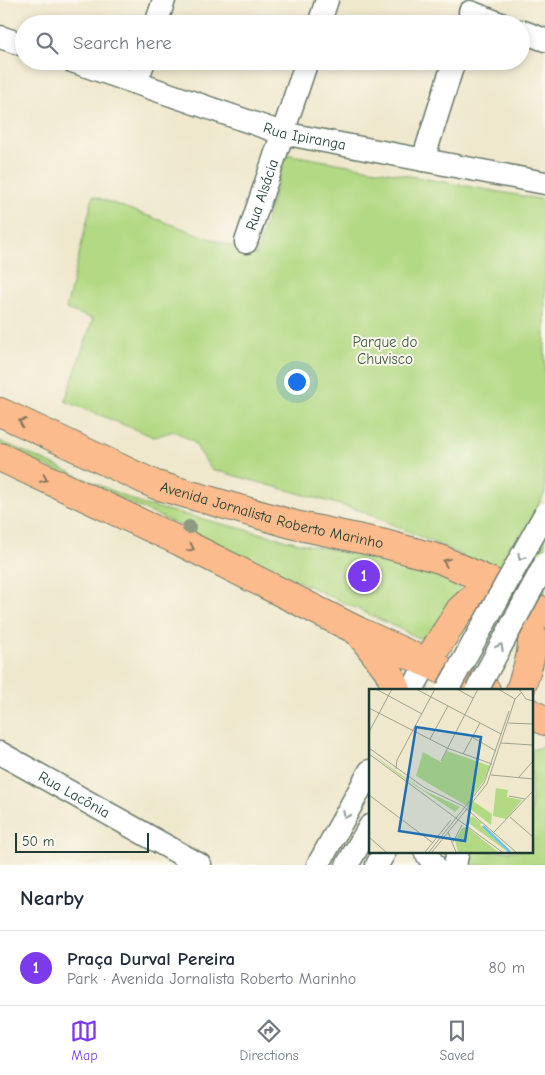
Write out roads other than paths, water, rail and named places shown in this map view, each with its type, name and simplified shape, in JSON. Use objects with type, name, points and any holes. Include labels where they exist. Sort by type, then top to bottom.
[{"type":"main road","name":"Avenida Jornalista Roberto Marinho","points":[[0,412],[156,485],[295,525],[385,544],[440,559],[491,582],[545,613]]},
{"type":"main road","points":[[0,457],[181,542],[358,631],[484,689]]},
{"type":"main road","points":[[427,662],[460,610],[491,582]]},
{"type":"main road","points":[[520,689],[534,645],[532,628],[522,599]]},
{"type":"main road","points":[[358,631],[388,670],[397,689]]},
{"type":"main road","points":[[532,714],[545,721]]},
{"type":"main road","points":[[532,739],[545,736]]},
{"type":"street","points":[[159,15],[164,0]]},
{"type":"street","points":[[322,15],[327,0]]},
{"type":"street","points":[[530,34],[545,40]]},
{"type":"street","points":[[0,37],[15,42]]},
{"type":"street","name":"Rua Ipiranga","points":[[98,70],[282,133],[545,183]]},
{"type":"street","points":[[136,83],[141,70]]},
{"type":"street","name":"Rua Alsácia","points":[[246,242],[303,70]]},
{"type":"street","points":[[423,160],[451,70]]},
{"type":"street","points":[[448,689],[545,514]]},
{"type":"street","points":[[479,689],[545,564]]},
{"type":"street","points":[[413,689],[427,662]]},
{"type":"street","name":"Rua Lacônia","points":[[0,753],[200,865]]},
{"type":"street","points":[[318,865],[369,774]]},
{"type":"street","points":[[347,865],[369,828]]},
{"type":"street","points":[[378,865],[384,852]]},
{"type":"street","points":[[426,852],[434,865]]},
{"type":"street","points":[[454,865],[458,852]]},
{"type":"place","name":"Praça Durval Pereira","points":[[364,576]]},
{"type":"park label","name":"Parque do Chuvisco","points":[[385,350]]}]
